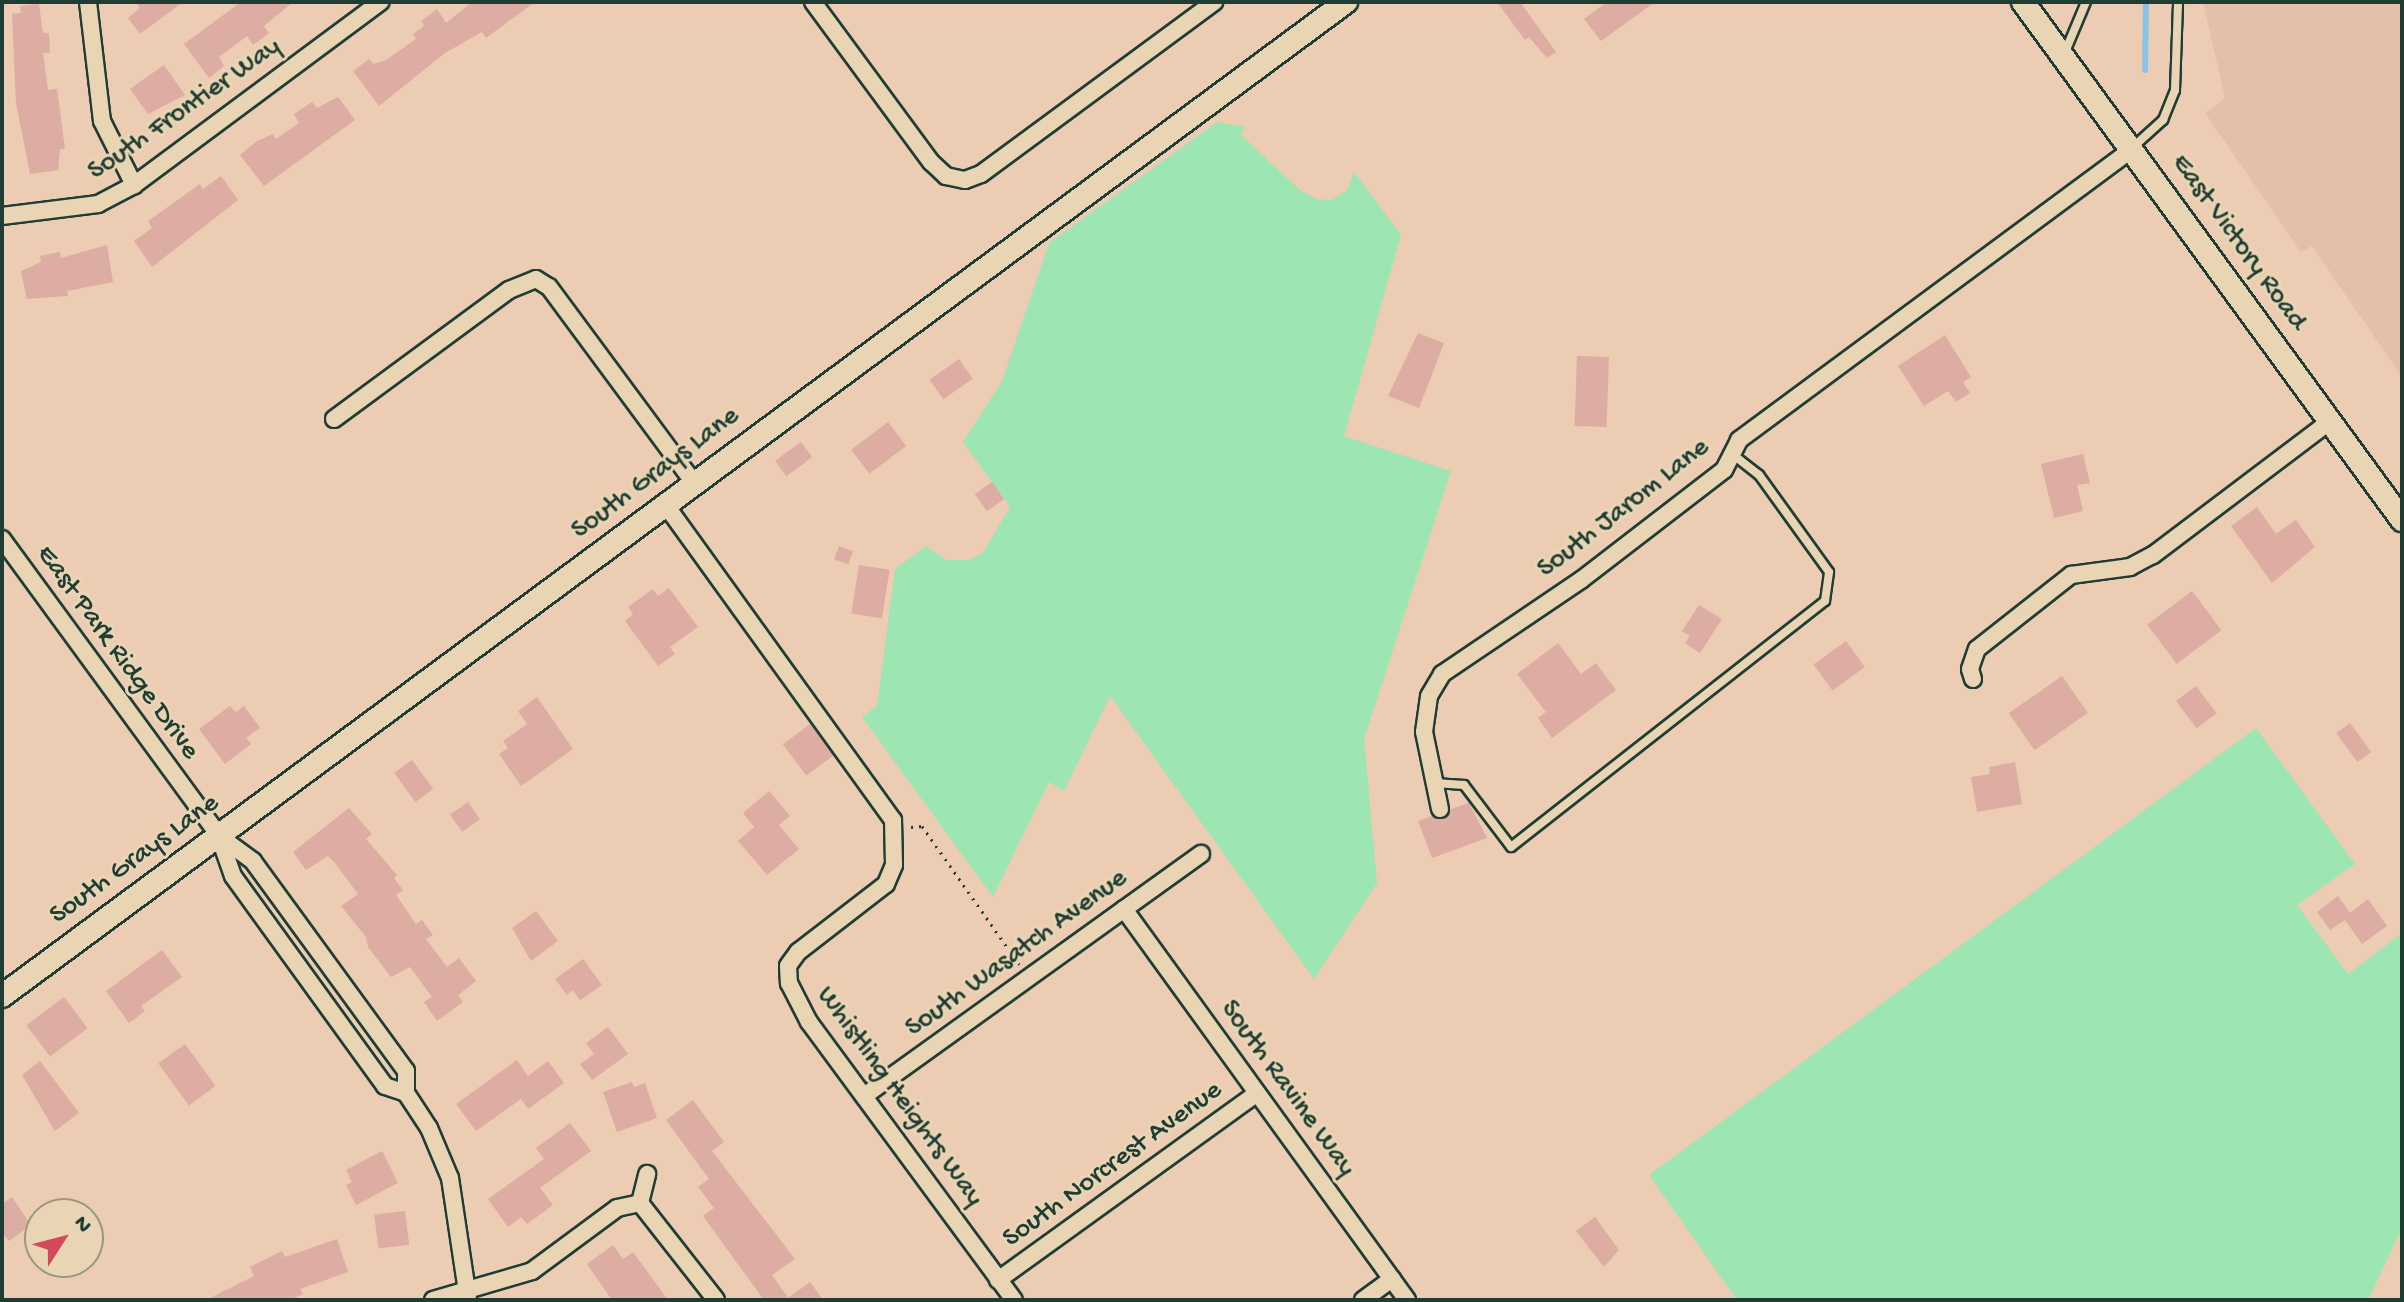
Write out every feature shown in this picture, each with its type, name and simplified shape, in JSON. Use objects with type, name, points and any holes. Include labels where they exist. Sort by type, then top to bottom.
[{"type":"street","points":[[88,2],[102,121],[134,185]]},
{"type":"street","name":"South Frontier Way","points":[[2,216],[98,204],[134,185],[380,2]]},
{"type":"street","points":[[813,2],[931,162],[946,176],[965,180],[981,174],[1214,2]]},
{"type":"street","name":"South Grays Lane","points":[[2,996],[1346,2]]},
{"type":"street","name":"East Victory Road","points":[[2023,2],[2402,520]]},
{"type":"street","name":"South Jarom Lane","points":[[1440,809],[1424,732],[1429,696],[1442,674],[1581,580],[1724,470],[1739,440],[1751,430],[2132,149]]},
{"type":"street","points":[[334,419],[509,290],[536,279],[549,287],[694,483]]},
{"type":"street","points":[[1973,679],[1970,669],[1977,649],[2071,575],[2130,567],[2153,555],[2330,421]]},
{"type":"street","name":"Whistling Heights Way","points":[[665,504],[886,804],[895,829],[894,865],[886,884],[813,939],[788,966],[794,1000],[1014,1300]]},
{"type":"street","name":"East Park Ridge Drive","points":[[2,539],[219,836],[233,876],[277,938],[385,1086],[406,1093]]},
{"type":"street","name":"East Park Ridge Drive","points":[[219,836],[253,861],[406,1071],[406,1093],[429,1128],[450,1178],[467,1295]]},
{"type":"street","name":"South Wasatch Avenue","points":[[864,1096],[1201,854]]},
{"type":"street","name":"South Ravine Way","points":[[1124,909],[1407,1300]]},
{"type":"street","name":"South Norcrest Avenue","points":[[998,1280],[1257,1093]]},
{"type":"street","points":[[640,1203],[647,1174]]},
{"type":"street","points":[[433,1300],[467,1295],[532,1271],[617,1208],[640,1203]]},
{"type":"street","points":[[640,1203],[716,1300]]},
{"type":"street","points":[[1363,1300],[1392,1279]]},
{"type":"lane","points":[[2063,56],[2086,2]]},
{"type":"lane","points":[[2132,149],[2163,120],[2175,90],[2178,2]]},
{"type":"lane","points":[[1435,783],[1464,785],[1511,847],[1825,601],[1829,572],[1759,475],[1733,455]]},
{"type":"path","points":[[895,829],[922,826],[1028,978]]},
{"type":"shaded area","points":[[2203,2],[2402,2],[2402,377],[2312,246],[2301,252],[2205,113],[2225,98]]},
{"type":"green space","points":[[1217,122],[1245,127],[1241,135],[1301,191],[1317,199],[1332,200],[1347,190],[1354,172],[1401,235],[1344,436],[1451,471],[1364,739],[1377,883],[1314,979],[1110,696],[1064,791],[1049,782],[993,897],[862,717],[877,706],[895,569],[926,546],[946,560],[968,560],[982,554],[1010,507],[963,442],[1002,381],[1049,243]]},
{"type":"green space","points":[[2256,728],[2355,864],[2297,905],[2348,974],[2402,933],[2402,1228],[2368,1300],[1737,1300],[1649,1175]]},
{"type":"building","points":[[136,2],[183,2],[140,34],[128,18],[140,8]]},
{"type":"building","points":[[241,2],[293,2],[264,26],[269,33],[253,45],[247,36],[219,57],[224,66],[209,78],[184,44]]},
{"type":"building","points":[[472,2],[535,2],[486,38],[482,32],[445,53],[379,106],[353,71],[369,59],[373,64],[386,60],[416,39],[413,34],[424,26],[421,21],[437,9],[446,23]]},
{"type":"building","points":[[1497,2],[1520,2],[1556,52],[1547,58],[1529,37],[1525,40]]},
{"type":"building","points":[[1607,2],[1655,2],[1601,41],[1584,19]]},
{"type":"building","points":[[39,4],[43,33],[49,33],[50,53],[43,53],[48,90],[57,89],[65,149],[60,149],[58,170],[30,174],[16,103],[12,14],[21,13],[20,6]]},
{"type":"building","points":[[164,65],[185,95],[148,114],[130,89]]},
{"type":"building","points":[[338,97],[355,120],[264,186],[240,155],[257,141],[273,134],[276,139],[299,123],[294,114],[312,102],[317,108]]},
{"type":"building","points":[[221,176],[238,200],[152,267],[134,241],[152,228],[148,221],[200,184],[203,189]]},
{"type":"building","points":[[107,245],[113,282],[67,291],[68,296],[27,299],[21,271],[41,262],[40,256],[60,252],[61,258]]},
{"type":"building","points":[[1418,333],[1444,343],[1419,408],[1388,396]]},
{"type":"building","points":[[1945,335],[1971,377],[1963,382],[1970,393],[1956,402],[1948,391],[1924,406],[1898,366]]},
{"type":"building","points":[[1577,356],[1609,357],[1607,427],[1575,426]]},
{"type":"building","points":[[959,359],[973,379],[943,399],[930,380]]},
{"type":"building","points":[[888,422],[906,446],[869,474],[851,450]]},
{"type":"building","points":[[801,442],[812,457],[786,476],[775,461]]},
{"type":"building","points":[[2083,454],[2090,483],[2077,485],[2083,511],[2054,518],[2041,464]]},
{"type":"building","points":[[992,482],[1004,499],[987,511],[975,494]]},
{"type":"building","points":[[2257,507],[2276,534],[2296,520],[2315,547],[2272,583],[2231,526]]},
{"type":"building","points":[[839,546],[853,551],[848,564],[834,559]]},
{"type":"building","points":[[859,565],[890,570],[882,618],[851,613]]},
{"type":"building","points":[[669,588],[698,627],[670,647],[675,654],[658,666],[625,621],[633,614],[628,607],[653,589],[658,596]]},
{"type":"building","points":[[2192,591],[2221,630],[2177,664],[2147,625]]},
{"type":"building","points":[[1699,605],[1722,619],[1700,653],[1685,643],[1690,636],[1682,631]]},
{"type":"building","points":[[1846,641],[1865,667],[1832,690],[1814,665]]},
{"type":"building","points":[[1558,643],[1581,674],[1596,663],[1616,690],[1552,738],[1538,718],[1546,712],[1517,674]]},
{"type":"building","points":[[2062,676],[2088,713],[2035,750],[2009,713]]},
{"type":"building","points":[[2196,686],[2216,713],[2196,728],[2176,701]]},
{"type":"building","points":[[537,697],[573,749],[521,786],[499,754],[508,748],[503,741],[527,724],[518,711]]},
{"type":"building","points":[[230,706],[236,712],[244,706],[260,728],[246,738],[251,744],[225,764],[199,729]]},
{"type":"building","points":[[2350,723],[2371,752],[2357,762],[2336,733]]},
{"type":"building","points":[[810,724],[833,755],[806,776],[783,744]]},
{"type":"building","points":[[412,760],[433,789],[415,802],[394,773]]},
{"type":"building","points":[[2015,762],[2022,804],[1977,812],[1971,777],[1990,774],[1989,767]]},
{"type":"building","points":[[769,791],[790,816],[779,825],[799,849],[767,875],[738,841],[754,827],[743,813]]},
{"type":"building","points":[[468,802],[480,819],[462,832],[450,815]]},
{"type":"building","points":[[1469,803],[1487,838],[1432,858],[1418,821],[1432,816],[1443,820],[1451,809]]},
{"type":"building","points":[[349,808],[372,834],[366,839],[397,875],[394,878],[403,890],[396,895],[416,924],[422,920],[433,935],[426,939],[447,967],[459,958],[476,981],[458,995],[463,1002],[437,1021],[424,1002],[432,997],[410,967],[391,977],[368,947],[366,937],[341,906],[358,894],[334,862],[328,856],[306,870],[293,852]]},
{"type":"building","points":[[2338,896],[2350,913],[2368,899],[2387,926],[2362,944],[2345,920],[2330,930],[2317,912]]},
{"type":"building","points":[[536,911],[558,941],[531,961],[512,928]]},
{"type":"building","points":[[162,950],[182,977],[141,1006],[145,1011],[129,1023],[106,991]]},
{"type":"building","points":[[583,959],[602,985],[580,1000],[573,990],[567,995],[555,979]]},
{"type":"building","points":[[64,997],[87,1028],[50,1056],[26,1025]]},
{"type":"building","points":[[608,1027],[628,1054],[592,1080],[580,1064],[594,1054],[586,1043]]},
{"type":"building","points":[[185,1044],[216,1086],[189,1105],[158,1063]]},
{"type":"building","points":[[517,1060],[528,1076],[548,1061],[564,1083],[528,1109],[521,1099],[476,1131],[456,1104]]},
{"type":"building","points":[[40,1061],[79,1113],[55,1131],[22,1075]]},
{"type":"building","points":[[632,1082],[634,1087],[645,1083],[657,1118],[617,1132],[603,1092]]},
{"type":"building","points":[[693,1100],[724,1142],[712,1151],[795,1259],[772,1275],[788,1298],[810,1282],[823,1300],[764,1300],[703,1216],[714,1208],[698,1187],[709,1179],[666,1120]]},
{"type":"building","points":[[570,1123],[591,1151],[540,1188],[553,1205],[527,1224],[521,1217],[508,1227],[488,1199],[544,1159],[536,1148]]},
{"type":"building","points":[[382,1151],[398,1183],[356,1205],[346,1185],[352,1182],[346,1170]]},
{"type":"building","points":[[12,1197],[24,1215],[24,1230],[9,1241],[2,1232],[2,1204]]},
{"type":"building","points":[[405,1211],[409,1245],[378,1249],[374,1215]]},
{"type":"building","points":[[1595,1217],[1619,1250],[1604,1267],[1576,1231]]},
{"type":"building","points":[[337,1239],[348,1272],[300,1289],[303,1294],[290,1300],[206,1300],[254,1276],[250,1267],[282,1251],[285,1257]]},
{"type":"building","points":[[613,1245],[623,1259],[633,1252],[668,1300],[612,1300],[587,1264]]},
{"type":"waterway","points":[[2145,70],[2146,2]]}]
